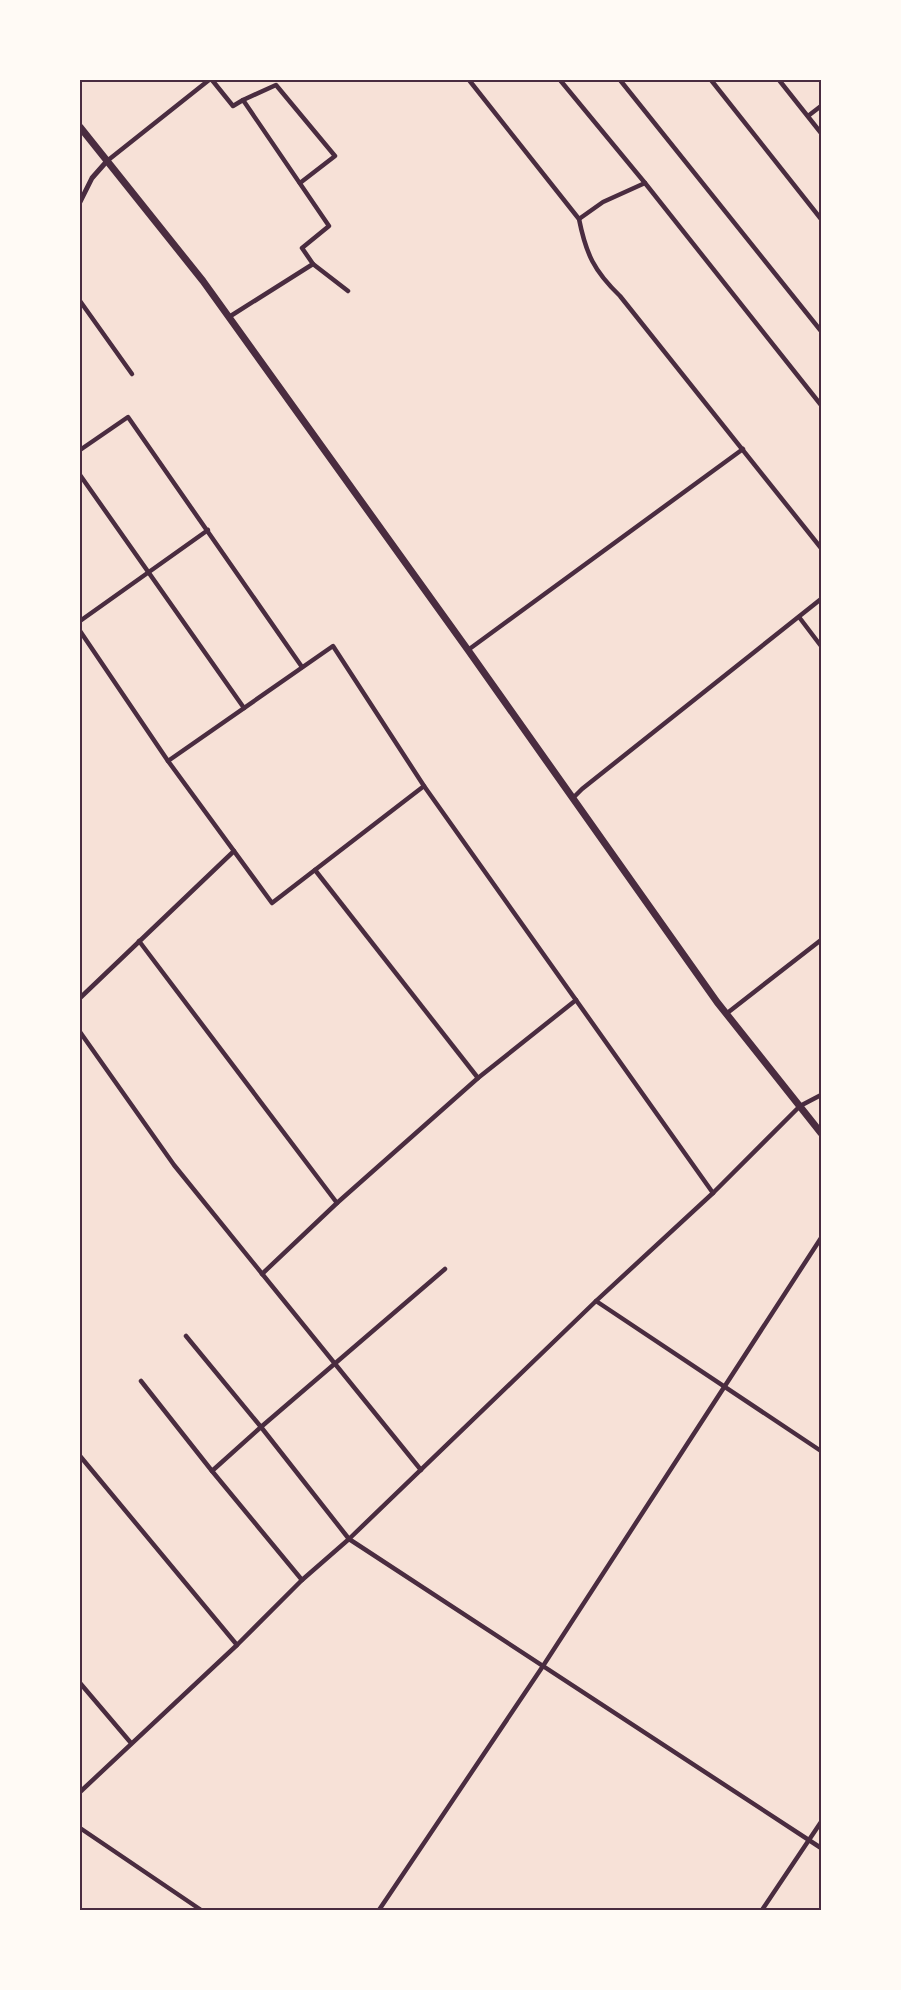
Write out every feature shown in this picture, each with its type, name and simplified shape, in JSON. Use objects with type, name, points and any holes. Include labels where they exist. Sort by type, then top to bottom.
[{"type":"highway","points":[[80,128],[203,281],[726,1014],[821,1133]]},
{"type":"street","points":[[80,202],[92,178],[108,161],[210,80],[233,106],[276,84],[335,156],[300,183]]},
{"type":"street","points":[[469,80],[579,218],[585,246],[603,279],[620,296],[821,548]]},
{"type":"street","points":[[560,80],[645,183],[821,405]]},
{"type":"street","points":[[620,80],[821,331]]},
{"type":"street","points":[[711,80],[821,219]]},
{"type":"street","points":[[779,80],[821,133]]},
{"type":"street","points":[[243,100],[329,226],[302,248],[313,264],[348,291]]},
{"type":"street","points":[[808,116],[821,106]]},
{"type":"street","points":[[579,218],[603,202],[645,183]]},
{"type":"street","points":[[229,317],[313,264]]},
{"type":"street","points":[[80,301],[132,374]]},
{"type":"street","points":[[80,450],[128,417],[302,668]]},
{"type":"street","points":[[468,650],[743,449]]},
{"type":"street","points":[[80,474],[244,708]]},
{"type":"street","points":[[80,621],[208,530]]},
{"type":"street","points":[[573,798],[821,599]]},
{"type":"street","points":[[798,617],[821,646]]},
{"type":"street","points":[[80,631],[168,761],[272,903],[424,786]]},
{"type":"street","points":[[168,761],[333,646],[424,786],[713,1193]]},
{"type":"street","points":[[80,998],[234,851]]},
{"type":"street","points":[[315,870],[478,1078]]},
{"type":"street","points":[[726,1014],[821,940]]},
{"type":"street","points":[[139,942],[336,1203]]},
{"type":"street","points":[[262,1274],[336,1203],[478,1078],[576,1000]]},
{"type":"street","points":[[80,1033],[174,1165],[421,1470]]},
{"type":"street","points":[[80,1792],[238,1646],[302,1580],[348,1539],[596,1301],[713,1193],[800,1106],[821,1095]]},
{"type":"street","points":[[379,1910],[543,1666],[821,1238]]},
{"type":"street","points":[[212,1471],[261,1426],[445,1269]]},
{"type":"street","points":[[596,1301],[821,1451]]},
{"type":"street","points":[[186,1336],[261,1426],[348,1539],[821,1848]]},
{"type":"street","points":[[141,1381],[302,1580]]},
{"type":"street","points":[[80,1456],[238,1646]]},
{"type":"street","points":[[80,1683],[131,1743]]},
{"type":"street","points":[[762,1910],[821,1822]]},
{"type":"street","points":[[80,1828],[200,1910]]}]
